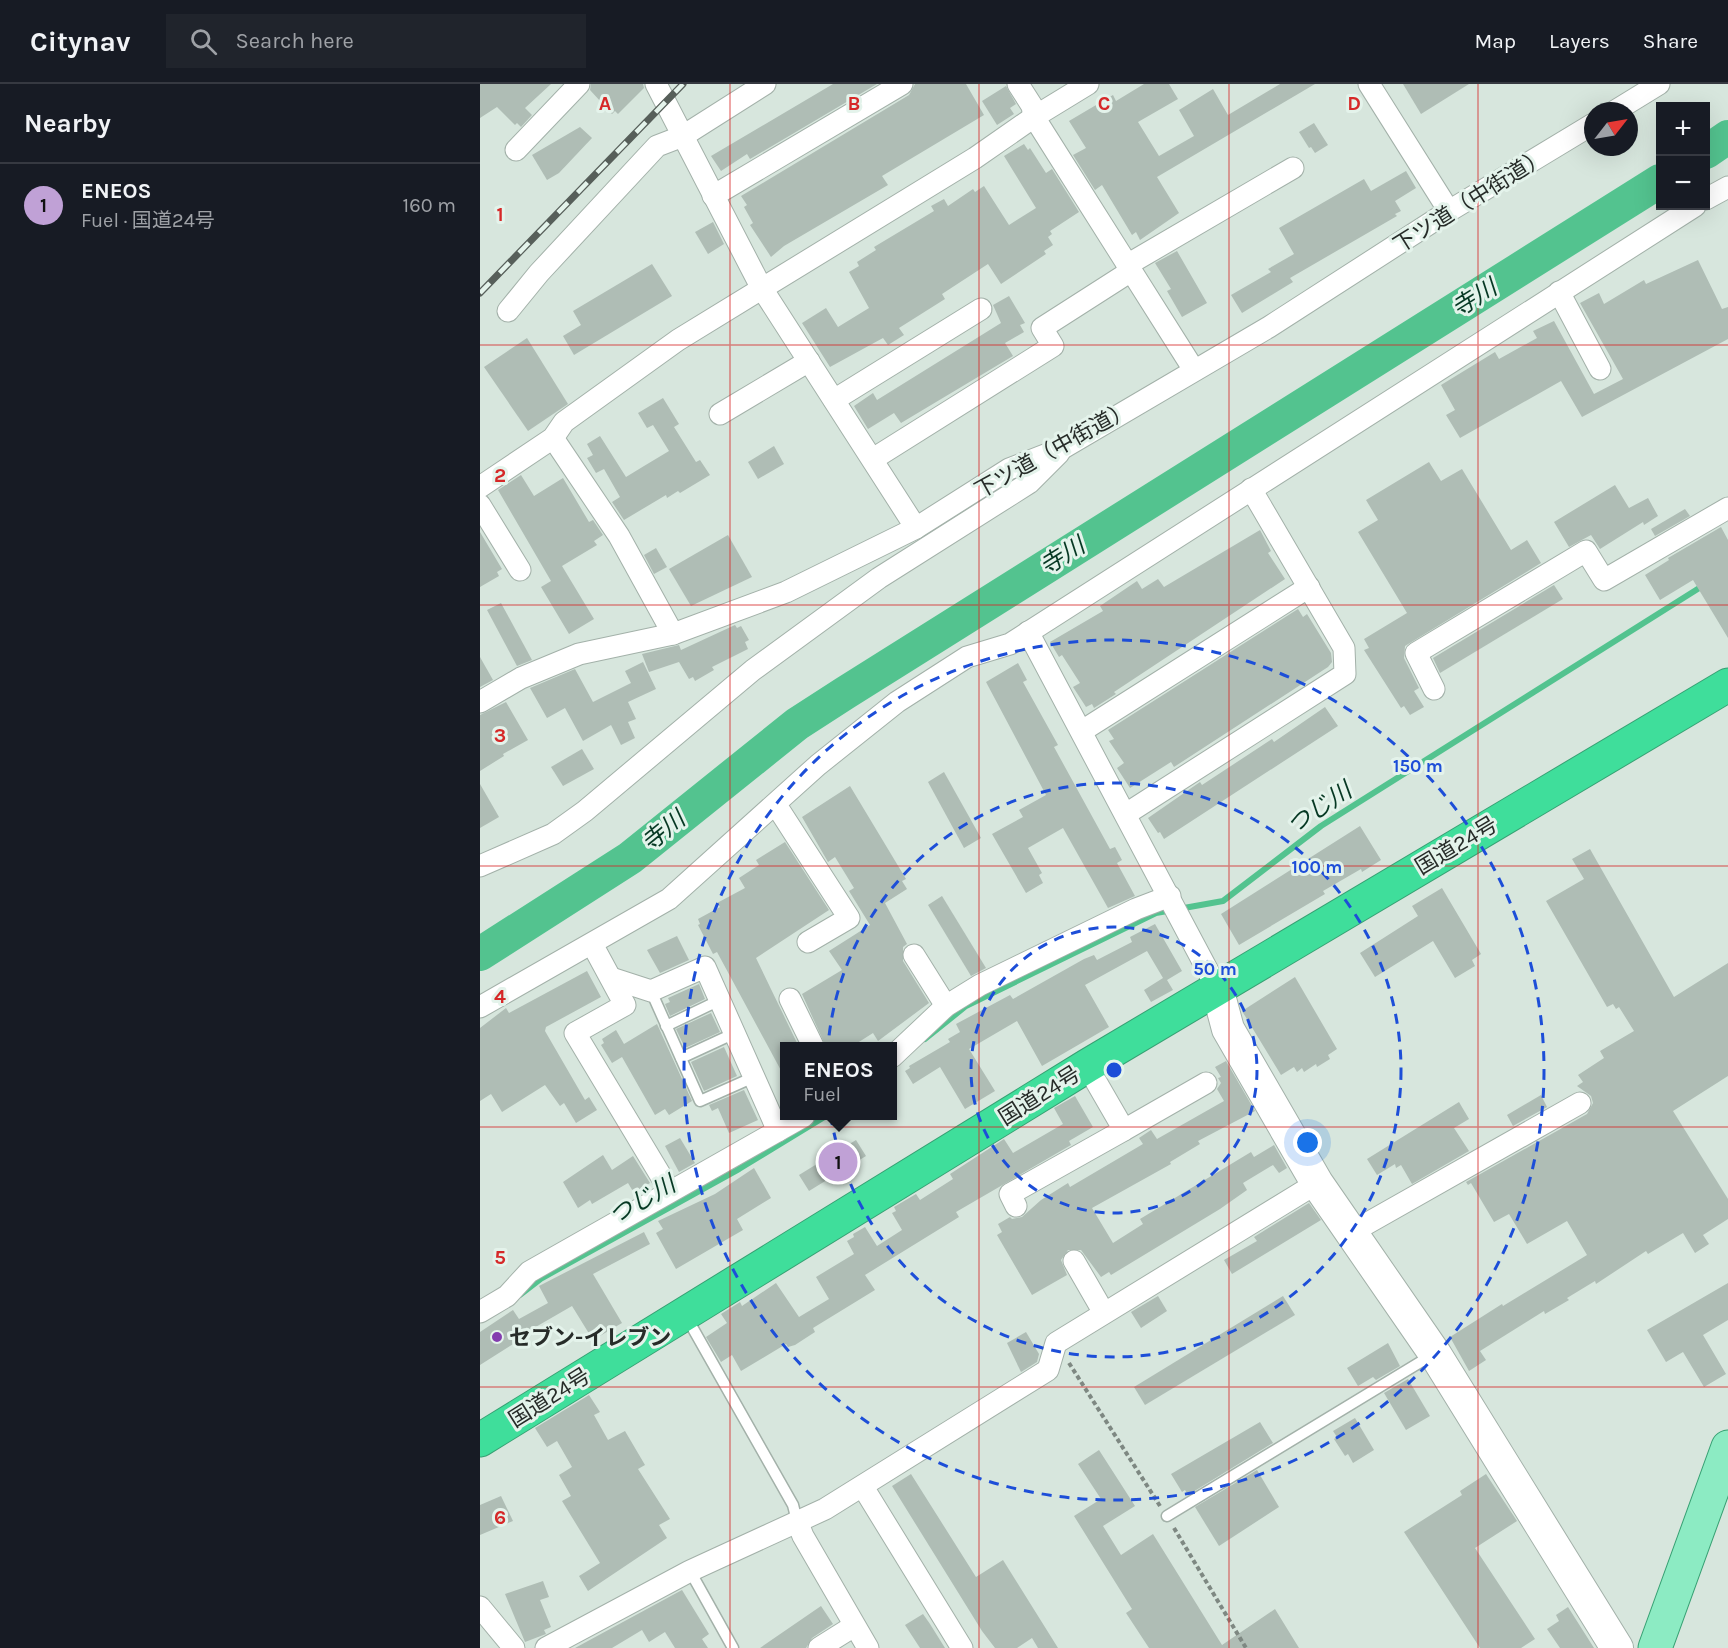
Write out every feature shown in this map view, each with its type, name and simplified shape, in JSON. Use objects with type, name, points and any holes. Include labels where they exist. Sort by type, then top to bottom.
[{"type":"highway","name":"国道24号","points":[[480,1440],[1087,1066],[1728,685]]},
{"type":"main road","points":[[1655,1648],[1728,1447]]},
{"type":"street","points":[[516,150],[579,84]]},
{"type":"street","points":[[656,84],[761,287],[916,528]]},
{"type":"street","points":[[508,311],[538,273],[657,146],[683,136],[765,84]]},
{"type":"street","points":[[712,196],[902,84]]},
{"type":"street","points":[[1018,84],[1032,106],[1034,117],[1194,370]]},
{"type":"street","points":[[480,487],[553,438],[564,422],[678,340],[761,287],[975,158],[1034,117],[1088,84]]},
{"type":"street","points":[[1369,84],[1449,211]]},
{"type":"street","points":[[1630,102],[1659,84]]},
{"type":"street","name":"下ツ道（中街道）","points":[[480,702],[521,678],[579,654],[673,634],[786,592],[916,528],[1009,469],[1063,448],[1269,327],[1449,211],[1584,129]]},
{"type":"street","points":[[873,459],[1053,346],[1042,328],[1129,268],[1293,168]]},
{"type":"street","points":[[1710,197],[1728,187]]},
{"type":"street","points":[[480,1007],[669,899],[818,765],[897,702],[967,657],[1010,644],[1689,210]]},
{"type":"street","points":[[1559,292],[1600,369]]},
{"type":"street","points":[[834,400],[981,309]]},
{"type":"street","points":[[720,414],[809,361]]},
{"type":"street","points":[[553,438],[619,536],[673,634]]},
{"type":"street","points":[[480,866],[553,834],[585,811],[753,670],[879,578],[1029,483],[1063,448]]},
{"type":"street","points":[[1126,814],[1345,674],[1344,648],[1251,489]]},
{"type":"street","points":[[480,505],[520,570]]},
{"type":"street","points":[[1434,689],[1416,653],[1586,550],[1604,580],[1728,508]]},
{"type":"street","points":[[1082,731],[1309,587]]},
{"type":"street","points":[[1028,632],[1217,988],[1228,1029],[1317,1183],[1435,1354],[1617,1648]]},
{"type":"street","points":[[776,805],[849,918],[808,942]]},
{"type":"street","points":[[897,1052],[946,1006],[980,985],[1036,956],[1175,906]]},
{"type":"street","points":[[592,944],[625,1005],[575,1033],[670,1191]]},
{"type":"street","points":[[914,955],[946,1006]]},
{"type":"street","points":[[611,978],[651,991],[705,967],[778,1131]]},
{"type":"street","points":[[790,999],[811,1042]]},
{"type":"street","points":[[1087,1066],[1124,1130]]},
{"type":"street","points":[[1016,1206],[1010,1194],[1206,1083]]},
{"type":"street","points":[[1352,1232],[1580,1103]]},
{"type":"street","points":[[480,1312],[507,1296],[529,1272],[797,1120]]},
{"type":"street","points":[[546,1648],[690,1571],[863,1487],[1048,1370],[1056,1343],[1317,1183]]},
{"type":"street","points":[[1074,1261],[1104,1313]]},
{"type":"street","points":[[863,1487],[962,1648]]},
{"type":"street","points":[[797,1521],[802,1536],[868,1648]]},
{"type":"street","points":[[480,1607],[514,1648]]},
{"type":"street","points":[[819,1648],[854,1626]]},
{"type":"lane","points":[[651,991],[700,1101],[754,1077]]},
{"type":"lane","points":[[666,1026],[720,1000]]},
{"type":"lane","points":[[681,1058],[735,1033]]},
{"type":"lane","points":[[684,1313],[794,1505],[797,1521]]},
{"type":"lane","points":[[1167,1516],[1435,1354]]},
{"type":"lane","points":[[690,1571],[733,1648]]},
{"type":"path","points":[[1056,1343],[1167,1516],[1246,1648]]},
{"type":"building","points":[[480,84],[551,84],[525,108],[532,115],[521,127],[517,123],[515,125],[497,107],[480,118]]},
{"type":"building","points":[[591,84],[643,84],[644,88],[618,114],[615,111],[612,114],[590,90]]},
{"type":"building","points":[[833,84],[877,84],[750,159],[747,154],[721,171],[711,156]]},
{"type":"building","points":[[915,84],[966,84],[984,115],[882,176],[888,185],[784,246],[771,257],[750,225],[753,223],[744,207],[747,205],[741,196],[909,95]]},
{"type":"building","points":[[1144,84],[1169,84],[1178,99],[1138,122],[1159,156],[1194,136],[1179,110],[1213,89],[1228,115],[1280,84],[1315,84],[1157,177],[1179,213],[1140,240],[1136,232],[1132,235],[1102,185],[1095,190],[1073,155],[1086,148],[1069,121],[1113,95],[1116,101]]},
{"type":"building","points":[[1403,84],[1469,84],[1421,114]]},
{"type":"building","points":[[1006,86],[1016,104],[1010,108],[1014,114],[997,125],[982,101]]},
{"type":"building","points":[[1314,123],[1328,145],[1315,153],[1299,132]]},
{"type":"building","points":[[580,127],[592,138],[559,173],[547,180],[532,155]]},
{"type":"building","points":[[1024,144],[1028,150],[1030,148],[1046,173],[1052,169],[1079,212],[1050,231],[1052,234],[1048,237],[1053,245],[1044,251],[1046,254],[1001,284],[988,264],[942,294],[945,299],[899,328],[904,335],[888,345],[883,338],[830,367],[802,323],[826,308],[838,327],[869,308],[849,272],[859,266],[857,262],[876,250],[874,247],[934,211],[931,206],[944,199],[948,206],[973,189],[975,192],[984,186],[1009,225],[1036,208],[1004,156]]},
{"type":"building","points":[[1406,171],[1416,188],[1395,201],[1401,211],[1395,214],[1397,216],[1290,278],[1293,282],[1242,313],[1231,295],[1271,272],[1268,269],[1294,254],[1279,228],[1364,179],[1371,191]]},
{"type":"building","points":[[713,222],[724,244],[708,254],[695,232]]},
{"type":"building","points":[[1177,251],[1207,303],[1182,317],[1167,291],[1171,289],[1155,263]]},
{"type":"building","points":[[1698,260],[1722,309],[1728,307],[1728,339],[1582,417],[1561,381],[1460,438],[1446,415],[1455,410],[1441,385],[1495,352],[1499,359],[1537,338],[1533,331],[1554,321],[1594,394],[1623,379],[1580,303],[1599,293],[1604,304],[1644,280],[1646,284]]},
{"type":"building","points":[[652,264],[672,296],[574,355],[563,336],[581,325],[573,311]]},
{"type":"building","points":[[1009,296],[1025,323],[1020,325],[1024,332],[1005,343],[1013,356],[901,423],[894,413],[868,429],[854,406],[873,393],[877,400],[1001,323],[993,305]]},
{"type":"building","points":[[527,338],[568,404],[528,431],[484,367]]},
{"type":"building","points":[[663,398],[679,424],[674,427],[696,462],[700,460],[710,475],[680,493],[678,491],[667,498],[666,495],[624,520],[612,502],[620,497],[604,469],[596,473],[587,458],[593,455],[587,444],[600,436],[626,477],[669,451],[653,425],[647,428],[638,413]]},
{"type":"building","points":[[774,446],[784,464],[758,479],[748,462]]},
{"type":"building","points":[[1429,462],[1441,481],[1462,469],[1511,550],[1527,540],[1541,563],[1405,646],[1404,658],[1419,688],[1414,691],[1424,707],[1410,715],[1404,706],[1401,708],[1364,650],[1369,648],[1364,639],[1407,613],[1358,532],[1378,520],[1366,500]]},
{"type":"building","points":[[521,475],[534,496],[563,478],[589,522],[593,520],[603,535],[594,541],[597,545],[562,566],[594,619],[569,634],[541,587],[551,581],[498,490]]},
{"type":"building","points":[[1615,485],[1629,508],[1648,498],[1658,516],[1644,525],[1643,522],[1600,549],[1591,535],[1569,547],[1554,522]]},
{"type":"building","points":[[1685,509],[1690,516],[1655,536],[1651,529]]},
{"type":"building","points":[[1721,527],[1728,540],[1728,638],[1693,580],[1660,600],[1645,575],[1669,560],[1668,558]]},
{"type":"building","points":[[1260,530],[1271,551],[1268,553],[1285,579],[1114,692],[1116,694],[1094,708],[1092,704],[1086,707],[1073,687],[1080,683],[1062,655],[1059,657],[1050,642],[1103,611],[1100,606],[1137,581],[1142,589],[1158,579],[1164,587]]},
{"type":"building","points":[[480,532],[502,569],[497,572],[499,576],[480,587]]},
{"type":"building","points":[[728,535],[752,577],[691,606],[669,569]]},
{"type":"building","points":[[656,548],[667,567],[654,574],[644,555]]},
{"type":"building","points":[[1554,585],[1563,599],[1440,673],[1433,658]]},
{"type":"building","points":[[501,603],[532,660],[517,666],[487,610]]},
{"type":"building","points":[[1298,609],[1303,617],[1307,614],[1331,653],[1332,662],[1328,667],[1174,767],[1171,762],[1130,788],[1117,768],[1124,763],[1109,741],[1114,739],[1108,730]]},
{"type":"building","points":[[735,625],[737,628],[741,626],[749,640],[745,642],[748,649],[712,667],[714,670],[695,681],[693,677],[689,679],[679,662],[649,672],[642,654],[679,645],[681,650]]},
{"type":"building","points":[[480,657],[493,680],[480,687]]},
{"type":"building","points":[[643,662],[656,689],[628,702],[636,719],[628,722],[635,738],[621,745],[611,725],[583,741],[565,708],[547,718],[530,688],[575,669],[593,702],[631,683],[625,671]]},
{"type":"building","points":[[1018,663],[1027,680],[1023,682],[1058,745],[1054,747],[1110,849],[1115,847],[1122,860],[1117,863],[1135,896],[1108,908],[1063,828],[1028,848],[1042,873],[1039,875],[1043,883],[1026,893],[992,834],[1023,817],[1019,810],[1046,795],[986,682]]},
{"type":"building","points":[[506,702],[528,740],[503,754],[504,756],[480,771],[480,715]]},
{"type":"building","points":[[1325,707],[1338,726],[1164,839],[1160,832],[1158,833],[1148,818],[1200,782],[1202,785],[1272,739],[1274,742]]},
{"type":"building","points":[[582,749],[594,769],[563,786],[551,767]]},
{"type":"building","points":[[944,772],[981,838],[964,848],[928,782]]},
{"type":"building","points":[[480,784],[499,817],[480,828]]},
{"type":"building","points":[[850,786],[906,879],[902,881],[907,889],[885,903],[907,944],[903,947],[903,961],[929,1003],[878,1041],[873,1033],[859,1042],[824,1042],[802,994],[842,970],[829,951],[870,925],[849,891],[854,888],[835,857],[828,862],[802,817]]},
{"type":"building","points":[[1360,826],[1381,860],[1323,891],[1325,894],[1239,945],[1221,914]]},
{"type":"building","points":[[785,842],[829,910],[756,958],[797,1042],[780,1042],[780,1069],[717,952],[713,954],[698,925],[700,924],[698,919],[720,907],[717,903],[745,888],[739,878],[759,865],[756,860]]},
{"type":"building","points":[[1590,849],[1674,997],[1728,963],[1728,1076],[1673,1111],[1728,1199],[1728,1219],[1703,1235],[1709,1244],[1695,1253],[1683,1233],[1648,1254],[1646,1251],[1596,1284],[1595,1281],[1567,1298],[1569,1300],[1545,1314],[1544,1311],[1480,1351],[1486,1360],[1469,1371],[1450,1337],[1587,1255],[1567,1221],[1527,1244],[1509,1214],[1494,1222],[1471,1183],[1468,1185],[1466,1182],[1587,1114],[1593,1103],[1591,1096],[1577,1086],[1583,1082],[1578,1075],[1604,1058],[1600,1051],[1634,1031],[1619,1007],[1616,1009],[1613,1004],[1607,1007],[1546,901],[1584,879],[1572,859]]},
{"type":"building","points":[[1442,888],[1481,954],[1472,960],[1475,966],[1455,978],[1433,941],[1375,977],[1360,953],[1418,916],[1412,906]]},
{"type":"building","points":[[942,896],[986,968],[971,976],[928,905]]},
{"type":"building","points":[[1155,924],[1182,971],[1167,980],[1173,990],[1151,1002],[1144,990],[1163,978],[1147,951],[1085,985],[1109,1027],[1042,1066],[1017,1021],[969,1049],[995,1091],[965,1109],[940,1067],[913,1084],[905,1071],[910,1068],[909,1066],[950,1042],[948,1039],[960,1032],[956,1024],[1010,995],[1013,999],[1084,959],[1094,955],[1097,960],[1132,942],[1130,937]]},
{"type":"building","points":[[677,936],[689,960],[660,973],[647,950]]},
{"type":"building","points":[[587,971],[601,997],[546,1027],[545,1031],[585,1100],[589,1097],[597,1110],[576,1123],[564,1103],[560,1106],[545,1085],[502,1112],[491,1094],[480,1101],[480,1028],[506,1008],[509,1013]]},
{"type":"building","points":[[1295,977],[1337,1049],[1328,1055],[1330,1059],[1317,1067],[1316,1064],[1304,1072],[1302,1068],[1297,1072],[1294,1067],[1281,1075],[1242,1011]]},
{"type":"building","points":[[699,984],[705,999],[670,1016],[665,1004],[670,1002],[668,998]]},
{"type":"building","points":[[711,1013],[720,1032],[685,1048],[676,1029]]},
{"type":"building","points":[[657,1024],[692,1101],[669,1115],[665,1109],[655,1115],[622,1057],[612,1063],[601,1045],[604,1043],[602,1039],[616,1030],[624,1044]]},
{"type":"building","points":[[724,1047],[737,1076],[704,1091],[691,1062]]},
{"type":"building","points":[[1226,1061],[1255,1111],[1198,1141],[1200,1144],[1170,1162],[1171,1164],[1092,1208],[1113,1243],[1143,1224],[1140,1219],[1251,1152],[1254,1157],[1274,1145],[1287,1168],[1279,1173],[1273,1165],[1243,1183],[1247,1190],[1220,1209],[1111,1275],[1109,1272],[1101,1277],[1081,1250],[1068,1250],[1061,1260],[1067,1275],[1032,1295],[997,1235],[1002,1232],[998,1224],[1010,1217],[1012,1219],[1022,1217],[1041,1200],[1068,1183],[1070,1187],[1143,1144],[1139,1138],[1151,1130],[1157,1139],[1224,1101],[1217,1089],[1221,1083],[1218,1078],[1221,1077],[1215,1067]]},
{"type":"building","points":[[744,1090],[758,1120],[729,1133],[718,1108],[712,1111],[709,1105]]},
{"type":"building","points":[[1541,1095],[1547,1107],[1513,1126],[1507,1115]]},
{"type":"building","points":[[1075,1096],[1093,1127],[1069,1141],[1071,1145],[956,1212],[959,1217],[865,1275],[875,1290],[813,1328],[815,1332],[795,1345],[788,1347],[786,1344],[741,1371],[732,1355],[721,1362],[706,1337],[727,1323],[721,1314],[740,1302],[742,1306],[776,1283],[799,1317],[829,1299],[816,1277],[854,1254],[847,1241],[854,1237],[853,1234],[865,1227],[877,1246],[902,1230],[892,1213],[896,1211],[894,1207],[916,1194],[920,1200],[953,1179],[950,1174],[1004,1139],[1013,1153],[1063,1124],[1054,1108]]},
{"type":"building","points":[[1459,1102],[1469,1119],[1454,1128],[1469,1151],[1412,1184],[1401,1165],[1396,1168],[1395,1164],[1377,1175],[1367,1159]]},
{"type":"building","points":[[680,1138],[695,1163],[679,1172],[665,1146]]},
{"type":"building","points":[[856,1140],[866,1156],[809,1191],[799,1175]]},
{"type":"building","points":[[603,1155],[612,1170],[633,1156],[650,1183],[634,1193],[628,1183],[592,1204],[590,1200],[578,1208],[563,1182]]},
{"type":"building","points":[[754,1168],[771,1198],[737,1219],[743,1230],[676,1269],[656,1233],[663,1229],[658,1221],[715,1194]]},
{"type":"building","points":[[1309,1203],[1321,1220],[1232,1274],[1224,1260],[1257,1241],[1254,1237]]},
{"type":"building","points":[[644,1232],[650,1244],[593,1274],[622,1323],[593,1340],[572,1306],[527,1332],[529,1334],[480,1365],[480,1332],[513,1310],[519,1319],[548,1303],[539,1286]]},
{"type":"building","points":[[1728,1283],[1728,1320],[1703,1335],[1726,1374],[1704,1387],[1683,1352],[1666,1362],[1647,1330]]},
{"type":"building","points":[[1158,1296],[1167,1311],[1141,1328],[1131,1312]]},
{"type":"building","points":[[1283,1296],[1295,1315],[1145,1405],[1134,1387]]},
{"type":"building","points":[[1026,1332],[1039,1354],[1037,1362],[1021,1372],[1007,1343]]},
{"type":"building","points":[[1388,1343],[1400,1366],[1376,1380],[1373,1377],[1358,1386],[1347,1368]]},
{"type":"building","points":[[1408,1379],[1430,1416],[1406,1430],[1384,1393]]},
{"type":"building","points":[[589,1395],[600,1412],[594,1415],[608,1440],[625,1431],[645,1465],[638,1469],[670,1519],[659,1525],[667,1538],[588,1591],[579,1576],[600,1563],[562,1501],[571,1496],[559,1475],[572,1467],[557,1441],[547,1447],[535,1428]]},
{"type":"building","points":[[1355,1418],[1374,1450],[1353,1463],[1348,1454],[1345,1456],[1334,1439],[1337,1437],[1333,1431]]},
{"type":"building","points":[[1260,1422],[1273,1443],[1188,1495],[1185,1490],[1182,1492],[1171,1474]]},
{"type":"building","points":[[1099,1450],[1135,1506],[1103,1526],[1121,1555],[1153,1534],[1222,1645],[1275,1609],[1299,1648],[1149,1648],[1126,1613],[1132,1609],[1074,1516],[1101,1499],[1078,1464]]},
{"type":"building","points":[[1257,1470],[1279,1507],[1219,1546],[1195,1507]]},
{"type":"building","points":[[911,1474],[976,1577],[1003,1560],[1058,1648],[1038,1648],[1032,1638],[1017,1648],[995,1648],[982,1631],[892,1486]]},
{"type":"building","points":[[1486,1474],[1517,1521],[1475,1548],[1535,1639],[1521,1648],[1480,1648],[1404,1532],[1462,1495],[1460,1491]]},
{"type":"building","points":[[501,1496],[513,1521],[480,1535],[480,1505]]},
{"type":"building","points":[[543,1581],[549,1597],[540,1600],[551,1627],[544,1630],[546,1634],[525,1642],[505,1594]]},
{"type":"building","points":[[682,1590],[709,1634],[702,1639],[708,1648],[675,1648],[665,1632],[649,1642],[642,1630],[612,1648],[575,1648]]},
{"type":"building","points":[[821,1606],[833,1624],[812,1638],[806,1648],[760,1648]]},
{"type":"building","points":[[1568,1607],[1594,1648],[1560,1648],[1547,1629],[1559,1621],[1556,1615]]},
{"type":"building","points":[[923,1614],[945,1648],[920,1648],[905,1625]]},
{"type":"waterway","name":"寺川","points":[[1710,149],[1728,137]]},
{"type":"waterway","name":"寺川","points":[[480,954],[630,858],[797,724],[1656,184]]},
{"type":"waterway","name":"つじ川","points":[[925,1039],[966,1006],[1156,913],[1223,901],[1321,826],[1704,585]]},
{"type":"waterway","name":"つじ川","points":[[520,1295],[542,1278],[739,1169],[819,1120]]},
{"type":"railway","points":[[480,293],[683,84]]},
{"type":"place","name":"ENEOS","points":[[838,1162]]},
{"type":"place","name":"セブン-イレブン","points":[[497,1337]]}]
